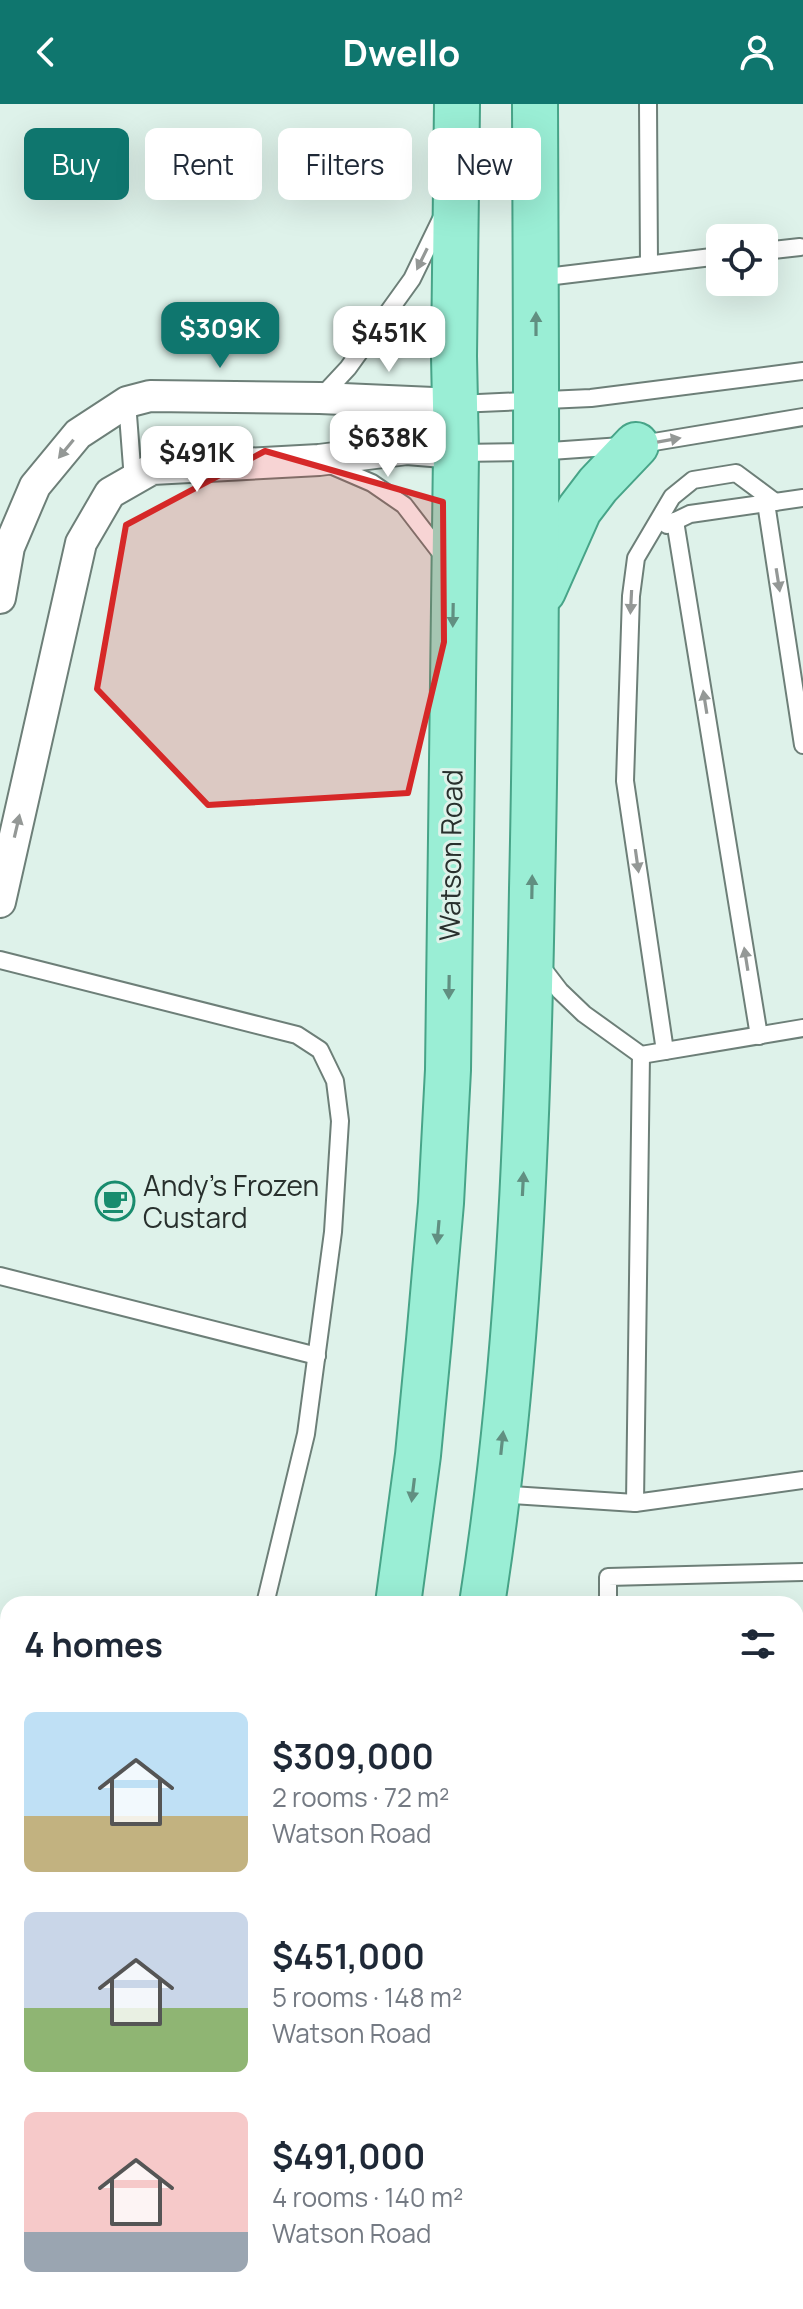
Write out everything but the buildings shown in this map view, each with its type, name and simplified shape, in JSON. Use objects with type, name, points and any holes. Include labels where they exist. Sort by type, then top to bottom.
[{"type":"main road","name":"Watson Road","points":[[457,104],[457,128]]},
{"type":"main road","points":[[483,1596],[519,1255],[531,955],[536,452],[535,104]]},
{"type":"main road","name":"Watson Road","points":[[399,1596],[418,1455],[429,1340],[448,1070],[456,200]]},
{"type":"main road","points":[[535,608],[579,510],[636,445]]},
{"type":"street","points":[[0,598],[9,547],[35,486],[78,434],[127,402],[150,396],[320,398],[456,404]]},
{"type":"street","points":[[0,902],[81,543],[110,493],[152,469],[319,460],[407,449],[456,453]]},
{"type":"lane","points":[[648,104],[649,264]]},
{"type":"lane","points":[[320,398],[358,356],[412,279],[450,200]]},
{"type":"lane","points":[[778,249],[800,247]]},
{"type":"lane","points":[[536,278],[706,258]]},
{"type":"lane","points":[[456,404],[591,398],[803,371]]},
{"type":"lane","points":[[127,402],[133,480]]},
{"type":"lane","points":[[456,453],[536,452],[636,445],[803,417]]},
{"type":"lane","points":[[319,460],[372,483],[404,505],[454,570]]},
{"type":"lane","points":[[665,1051],[625,781],[631,596],[636,558],[672,497],[693,480],[736,473],[770,502],[803,745]]},
{"type":"lane","points":[[654,530],[690,514],[803,498]]},
{"type":"lane","points":[[675,521],[759,1036]]},
{"type":"lane","points":[[531,955],[560,991],[584,1014],[641,1055],[803,1028]]},
{"type":"lane","points":[[0,960],[297,1035],[320,1050],[335,1081],[340,1121],[333,1232],[317,1356],[301,1461],[267,1596]]},
{"type":"lane","points":[[635,1503],[641,1055]]},
{"type":"lane","points":[[0,1276],[317,1356]]},
{"type":"lane","points":[[496,1494],[635,1503],[803,1480]]},
{"type":"lane","points":[[608,1596],[608,1577],[803,1572]]},
{"type":"highlighted area","points":[[265,451],[443,502],[444,642],[408,793],[208,805],[97,689],[126,525]]},
{"type":"place","name":"Andy's Frozen Custard","points":[[115,1201]]}]
